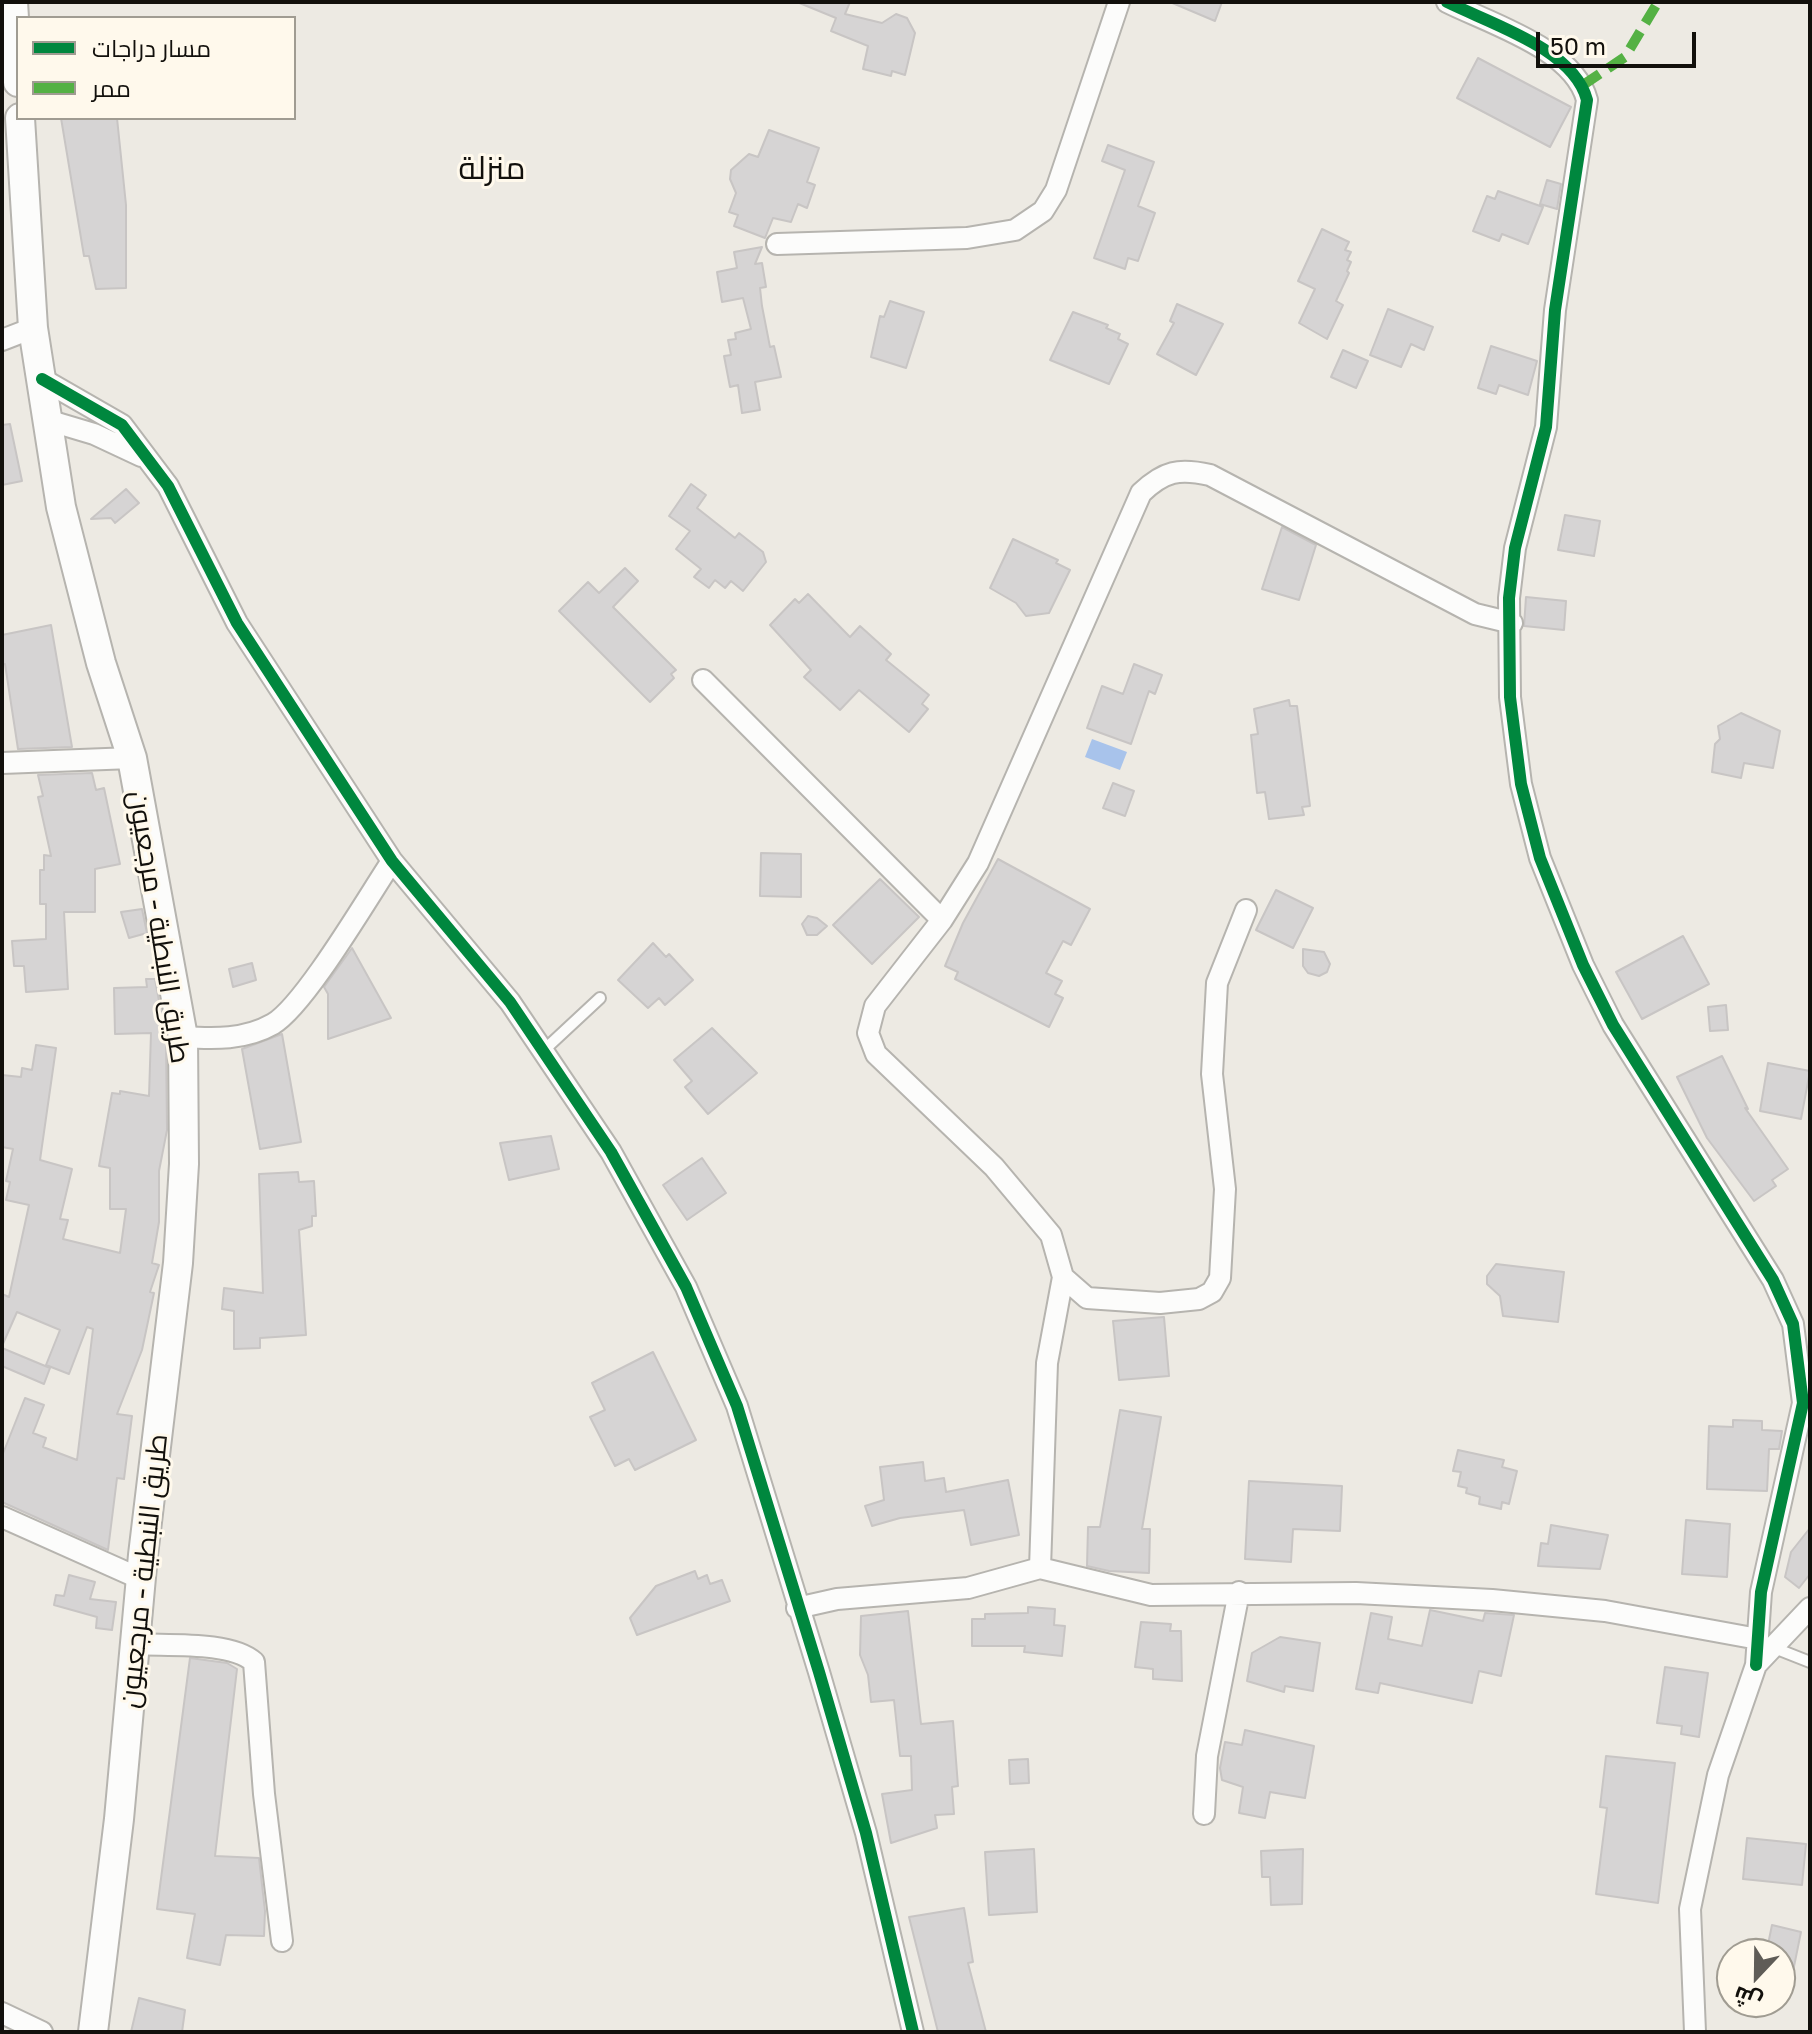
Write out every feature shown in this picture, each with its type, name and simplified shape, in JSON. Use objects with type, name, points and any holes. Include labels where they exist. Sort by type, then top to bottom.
[{"type":"main road","points":[[13,2],[16,50]]},
{"type":"main road","name":"طريق النبطية - مرجعيون","points":[[20,120],[33,328],[61,507],[101,663],[132,758],[183,1037],[184,1164],[178,1263],[93,2032]]},
{"type":"street","points":[[777,244],[967,238],[1015,230],[1043,211],[1056,190],[1119,2]]},
{"type":"street","points":[[1447,2],[1549,52],[1572,70],[1583,85],[1587,100],[1555,310],[1546,427],[1515,548],[1509,598],[1512,623],[1510,697],[1521,784],[1540,858],[1583,965],[1613,1025],[1773,1280],[1793,1324],[1803,1403],[1761,1592],[1765,1643],[1721,1764],[1697,1863],[1690,1909],[1695,2032]]},
{"type":"street","points":[[2,340],[33,328]]},
{"type":"street","points":[[42,379],[122,425],[168,486],[237,623],[392,861],[510,1002],[611,1152],[686,1287],[737,1406],[866,1833],[913,2032]]},
{"type":"street","points":[[47,420],[94,434],[144,458]]},
{"type":"street","points":[[1040,1568],[1047,1363],[1063,1277],[1051,1235],[994,1167],[876,1054],[868,1033],[875,1006],[942,920],[985,849],[1141,493],[1161,475],[1184,469],[1210,475],[1475,614],[1512,623]]},
{"type":"street","points":[[703,680],[942,920]]},
{"type":"street","points":[[2,763],[132,758]]},
{"type":"street","points":[[183,1037],[246,1035],[275,1023],[300,995],[392,861]]},
{"type":"street","points":[[1063,1277],[1087,1298],[1160,1303],[1199,1299],[1212,1292],[1220,1278],[1225,1189],[1212,1074],[1217,983],[1246,910]]},
{"type":"street","points":[[2,1517],[141,1579]]},
{"type":"street","points":[[797,1608],[837,1599],[968,1588],[1040,1568],[1151,1595],[1239,1592],[1492,1600],[1605,1611],[1765,1643],[1810,1608]]},
{"type":"street","points":[[1204,1814],[1207,1756],[1239,1592]]},
{"type":"street","points":[[135,1644],[227,1649],[245,1653],[254,1662],[264,1794],[282,1941]]},
{"type":"street","points":[[2,2013],[42,2032]]},
{"type":"lane","points":[[543,1051],[600,998]]},
{"type":"lane","points":[[1765,1643],[1810,1662]]},
{"type":"water","points":[[1092,739],[1127,752],[1120,770],[1085,757]]},
{"type":"building","points":[[797,2],[850,2],[845,14],[882,23],[896,14],[907,18],[915,33],[905,75],[892,71],[891,76],[863,69],[868,46],[831,31],[836,18]]},
{"type":"building","points":[[1170,2],[1222,2],[1215,21]]},
{"type":"building","points":[[1478,58],[1571,107],[1550,147],[1457,98]]},
{"type":"building","points":[[61,120],[117,120],[126,205],[126,288],[96,289],[89,256],[84,256]]},
{"type":"building","points":[[769,130],[819,148],[807,182],[815,185],[807,208],[798,204],[791,222],[773,218],[765,238],[734,226],[738,215],[729,212],[736,193],[730,179],[731,170],[749,154],[758,157]]},
{"type":"building","points":[[1108,145],[1154,162],[1138,206],[1155,213],[1138,261],[1128,258],[1125,269],[1094,258],[1125,170],[1102,161]]},
{"type":"building","points":[[1547,180],[1561,184],[1557,209],[1540,204]]},
{"type":"building","points":[[1498,191],[1543,207],[1528,244],[1502,234],[1499,241],[1473,231],[1487,196],[1495,199]]},
{"type":"building","points":[[1322,229],[1349,242],[1345,250],[1351,252],[1347,260],[1351,262],[1349,273],[1336,301],[1343,305],[1327,339],[1299,323],[1315,289],[1298,281]]},
{"type":"building","points":[[762,247],[755,264],[762,263],[766,287],[760,288],[762,306],[770,347],[774,346],[781,377],[755,382],[760,410],[742,413],[738,385],[730,387],[724,356],[731,355],[728,340],[736,339],[735,333],[751,329],[743,298],[722,302],[717,272],[737,268],[734,252]]},
{"type":"building","points":[[890,301],[924,312],[906,368],[871,357],[880,316],[884,317]]},
{"type":"building","points":[[1177,304],[1223,324],[1196,375],[1157,354],[1174,323],[1170,321]]},
{"type":"building","points":[[1388,309],[1433,327],[1424,350],[1411,344],[1401,367],[1370,355]]},
{"type":"building","points":[[1073,312],[1108,325],[1106,328],[1120,334],[1118,339],[1128,344],[1109,384],[1050,360]]},
{"type":"building","points":[[1491,346],[1537,361],[1528,395],[1499,385],[1496,394],[1478,388]]},
{"type":"building","points":[[1343,350],[1368,361],[1356,388],[1331,377]]},
{"type":"building","points":[[10,424],[22,481],[2,485],[2,425]]},
{"type":"building","points":[[691,484],[706,495],[697,508],[735,538],[739,533],[763,552],[766,562],[743,591],[731,581],[725,588],[715,580],[709,588],[694,577],[701,569],[676,549],[690,531],[669,516]]},
{"type":"building","points":[[126,489],[139,503],[115,523],[111,518],[91,519]]},
{"type":"building","points":[[1565,515],[1600,521],[1594,556],[1558,550]]},
{"type":"building","points":[[1282,527],[1316,545],[1299,600],[1262,589]]},
{"type":"building","points":[[1013,539],[1058,560],[1056,563],[1070,570],[1049,613],[1026,616],[1016,603],[990,588]]},
{"type":"building","points":[[625,568],[638,581],[613,607],[676,670],[671,674],[674,678],[650,702],[559,611],[588,582],[599,593]]},
{"type":"building","points":[[808,594],[850,637],[860,626],[891,654],[886,660],[929,695],[922,704],[928,709],[909,732],[859,690],[840,710],[804,677],[811,670],[770,625],[795,599],[799,603]]},
{"type":"building","points":[[1526,597],[1566,601],[1564,630],[1524,626]]},
{"type":"building","points":[[51,625],[72,747],[18,749],[5,664],[2,664],[2,635]]},
{"type":"building","points":[[1134,664],[1162,675],[1155,694],[1149,691],[1131,744],[1087,728],[1102,686],[1123,694]]},
{"type":"building","points":[[1289,700],[1290,706],[1297,706],[1310,806],[1302,807],[1304,815],[1269,819],[1265,792],[1257,793],[1251,735],[1258,734],[1254,709]]},
{"type":"building","points":[[1741,713],[1780,731],[1773,768],[1744,763],[1741,778],[1712,772],[1715,744],[1720,739],[1718,726]]},
{"type":"building","points":[[92,773],[96,790],[104,788],[120,864],[95,869],[95,912],[64,912],[68,989],[26,992],[24,966],[14,966],[12,941],[46,939],[46,904],[40,904],[40,870],[44,870],[44,855],[51,856],[38,797],[43,796],[38,775]]},
{"type":"building","points":[[1113,783],[1134,791],[1125,816],[1103,808]]},
{"type":"building","points":[[761,853],[801,854],[801,897],[760,896]]},
{"type":"building","points":[[998,859],[1090,909],[1071,945],[1063,941],[1046,973],[1062,981],[1055,994],[1063,998],[1049,1027],[955,979],[958,972],[945,966],[963,923]]},
{"type":"building","points":[[880,879],[919,917],[872,964],[833,925]]},
{"type":"building","points":[[1276,890],[1313,908],[1293,948],[1256,930]]},
{"type":"building","points":[[142,909],[147,933],[129,938],[121,912]]},
{"type":"building","points":[[808,916],[817,918],[827,926],[817,935],[807,935],[802,924]]},
{"type":"building","points":[[1683,936],[1709,984],[1642,1019],[1616,972]]},
{"type":"building","points":[[653,943],[666,957],[669,954],[693,980],[665,1005],[659,998],[648,1008],[618,980]]},
{"type":"building","points":[[352,948],[391,1018],[328,1039],[328,994],[324,987]]},
{"type":"building","points":[[1303,949],[1324,952],[1330,964],[1327,972],[1319,976],[1308,973],[1303,966]]},
{"type":"building","points":[[252,963],[256,980],[233,987],[229,969]]},
{"type":"building","points":[[146,979],[155,979],[166,1039],[167,1130],[159,1171],[159,1222],[152,1263],[159,1265],[150,1292],[154,1293],[142,1350],[117,1414],[132,1416],[124,1479],[117,1478],[108,1550],[2,1502],[2,1456],[25,1398],[44,1405],[33,1433],[46,1438],[43,1447],[77,1460],[93,1329],[87,1327],[69,1374],[46,1365],[60,1330],[17,1312],[2,1346],[2,1294],[9,1297],[29,1205],[6,1200],[10,1182],[6,1181],[13,1149],[2,1147],[2,1075],[21,1077],[22,1068],[32,1070],[36,1045],[56,1048],[40,1160],[72,1169],[60,1219],[68,1220],[63,1239],[120,1253],[126,1209],[110,1209],[110,1168],[99,1166],[112,1093],[120,1094],[120,1091],[149,1096],[151,1033],[115,1034],[114,988],[147,987]]},
{"type":"building","points":[[1726,1005],[1728,1030],[1710,1031],[1708,1007]]},
{"type":"building","points":[[712,1028],[757,1073],[708,1114],[685,1087],[692,1081],[674,1060]]},
{"type":"building","points":[[282,1034],[301,1142],[260,1149],[242,1049]]},
{"type":"building","points":[[1722,1056],[1748,1109],[1745,1108],[1788,1169],[1772,1180],[1776,1186],[1754,1201],[1707,1138],[1677,1077]]},
{"type":"building","points":[[1768,1063],[1810,1071],[1801,1119],[1760,1111]]},
{"type":"building","points":[[551,1136],[559,1169],[509,1180],[500,1143]]},
{"type":"building","points":[[702,1158],[726,1193],[687,1220],[663,1185]]},
{"type":"building","points":[[298,1172],[299,1182],[314,1181],[316,1216],[312,1216],[312,1226],[299,1230],[306,1335],[260,1338],[260,1348],[234,1349],[234,1311],[222,1309],[224,1288],[263,1293],[259,1174]]},
{"type":"building","points":[[1496,1264],[1564,1272],[1558,1322],[1503,1316],[1500,1296],[1487,1284],[1487,1276]]},
{"type":"building","points":[[1164,1317],[1169,1376],[1119,1380],[1113,1321]]},
{"type":"building","points":[[2,1348],[50,1368],[44,1384],[2,1366]]},
{"type":"building","points":[[653,1352],[696,1440],[635,1470],[629,1459],[615,1466],[590,1417],[605,1410],[592,1383]]},
{"type":"building","points":[[1120,1410],[1161,1417],[1142,1529],[1150,1529],[1149,1573],[1109,1571],[1087,1566],[1088,1527],[1100,1527]]},
{"type":"building","points":[[1733,1420],[1762,1421],[1762,1430],[1782,1431],[1779,1449],[1769,1449],[1767,1491],[1707,1489],[1709,1426],[1733,1427]]},
{"type":"building","points":[[1458,1450],[1504,1460],[1502,1467],[1517,1471],[1509,1504],[1502,1502],[1501,1509],[1479,1504],[1480,1497],[1466,1493],[1467,1488],[1458,1486],[1461,1472],[1453,1471]]},
{"type":"building","points":[[923,1462],[925,1481],[944,1478],[946,1492],[1008,1480],[1019,1535],[971,1545],[964,1510],[900,1518],[872,1526],[865,1506],[884,1500],[880,1467]]},
{"type":"building","points":[[1249,1481],[1342,1486],[1340,1531],[1293,1529],[1291,1562],[1245,1559]]},
{"type":"building","points":[[1686,1520],[1730,1524],[1727,1577],[1682,1574]]},
{"type":"building","points":[[1551,1525],[1608,1535],[1600,1569],[1538,1566],[1541,1543],[1548,1544]]},
{"type":"building","points":[[1810,1528],[1810,1574],[1799,1588],[1785,1577],[1791,1552]]},
{"type":"building","points":[[695,1571],[698,1579],[707,1575],[710,1584],[722,1580],[730,1601],[637,1635],[630,1618],[656,1586]]},
{"type":"building","points":[[69,1575],[95,1582],[90,1599],[116,1602],[112,1630],[96,1628],[97,1617],[54,1605],[56,1595],[64,1596]]},
{"type":"building","points":[[1028,1607],[1055,1609],[1054,1625],[1065,1626],[1062,1656],[1024,1652],[1025,1646],[972,1646],[972,1619],[985,1619],[985,1614],[1028,1613]]},
{"type":"building","points":[[1430,1610],[1483,1621],[1485,1613],[1514,1615],[1501,1676],[1479,1671],[1472,1703],[1380,1683],[1378,1693],[1356,1689],[1371,1613],[1392,1617],[1388,1639],[1422,1646]]},
{"type":"building","points":[[908,1611],[921,1724],[953,1721],[958,1786],[952,1787],[954,1814],[935,1815],[937,1828],[891,1843],[882,1794],[912,1790],[911,1756],[900,1756],[894,1700],[871,1702],[868,1675],[860,1655],[861,1616]]},
{"type":"building","points":[[1141,1622],[1171,1624],[1170,1631],[1181,1631],[1182,1681],[1153,1679],[1153,1669],[1135,1667]]},
{"type":"building","points":[[1280,1637],[1320,1643],[1313,1691],[1285,1686],[1284,1692],[1247,1681],[1252,1653]]},
{"type":"building","points":[[190,1658],[227,1663],[237,1669],[215,1856],[259,1858],[265,1911],[264,1936],[226,1935],[220,1965],[187,1958],[195,1914],[157,1909]]},
{"type":"building","points":[[1665,1667],[1708,1673],[1699,1737],[1681,1734],[1682,1726],[1657,1723]]},
{"type":"building","points":[[1245,1730],[1314,1746],[1305,1798],[1270,1792],[1265,1818],[1239,1813],[1243,1787],[1222,1780],[1220,1768],[1225,1742],[1242,1745]]},
{"type":"building","points":[[1606,1756],[1675,1763],[1658,1903],[1596,1894],[1607,1808],[1600,1807]]},
{"type":"building","points":[[1028,1759],[1029,1783],[1010,1784],[1009,1760]]},
{"type":"building","points":[[1747,1838],[1806,1844],[1802,1885],[1743,1879]]},
{"type":"building","points":[[1034,1849],[1037,1912],[989,1915],[985,1852]]},
{"type":"building","points":[[1303,1849],[1302,1904],[1271,1905],[1270,1877],[1262,1877],[1261,1851]]},
{"type":"building","points":[[964,1908],[973,1962],[968,1963],[986,2032],[938,2032],[909,1917]]},
{"type":"building","points":[[1772,1925],[1801,1932],[1796,1957],[1796,1938],[1769,1938]]},
{"type":"building","points":[[139,1998],[185,2010],[182,2032],[131,2032]]},
{"type":"marked path","points":[[1583,85],[1625,57],[1658,2]]},
{"type":"cycle path","points":[[1447,2],[1549,52],[1579,82],[1587,100],[1555,310],[1546,427],[1515,548],[1509,598],[1510,697],[1521,784],[1540,858],[1583,965],[1613,1025],[1773,1280],[1793,1324],[1803,1403],[1761,1592],[1756,1665]]},
{"type":"cycle path","points":[[42,379],[122,425],[168,486],[237,623],[392,861],[510,1002],[611,1152],[686,1287],[737,1406],[819,1672],[866,1833],[913,2032]]},
{"type":"district","name":"منزلة","points":[[492,169]]}]
